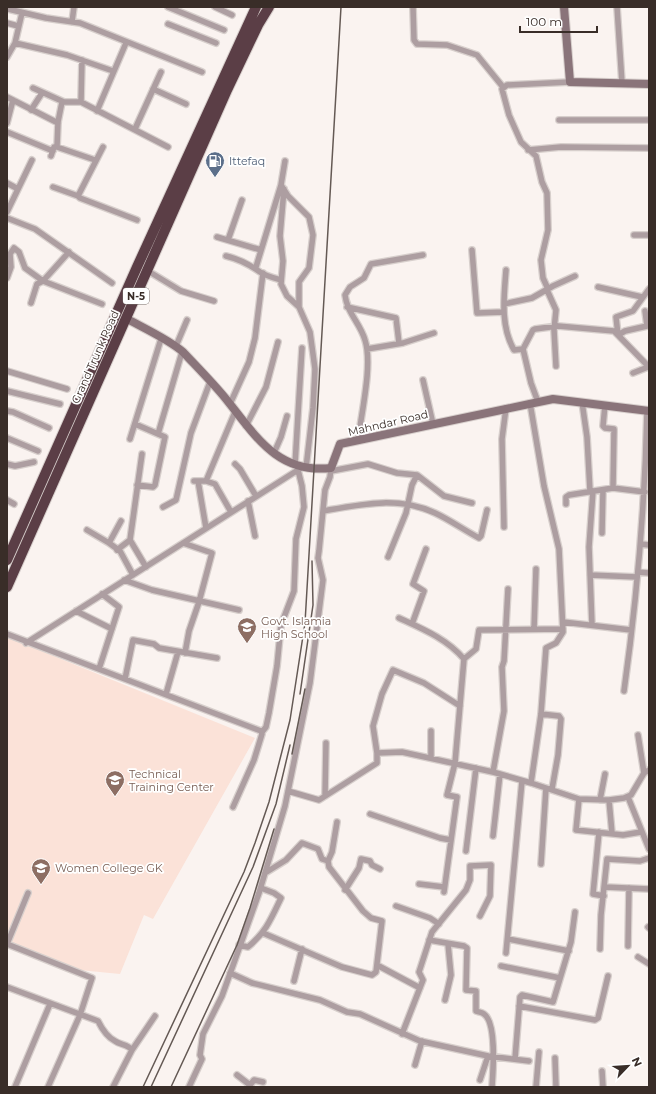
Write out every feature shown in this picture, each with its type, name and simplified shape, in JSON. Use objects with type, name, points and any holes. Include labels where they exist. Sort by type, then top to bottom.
[{"type":"highway","name":"Grand Trunk Road","points":[[7,560],[136,267],[256,7]]},
{"type":"highway","name":"Grand Trunk Road","points":[[7,587],[150,272],[243,55],[258,24],[269,7]]},
{"type":"highway","points":[[136,267],[150,272]]},
{"type":"street","points":[[72,22],[74,7]]},
{"type":"street","points":[[168,7],[224,30]]},
{"type":"street","points":[[215,7],[232,15]]},
{"type":"street","points":[[413,7],[414,40],[417,44],[448,45],[477,55],[503,86],[508,115],[521,142],[536,156],[542,182],[547,193],[548,230],[542,256],[542,269],[548,290],[556,306],[556,366]]},
{"type":"street","points":[[564,7],[570,82]]},
{"type":"street","points":[[617,7],[622,83]]},
{"type":"street","points":[[8,9],[22,13],[80,23],[126,43],[202,72]]},
{"type":"street","points":[[7,57],[15,43],[22,13]]},
{"type":"street","points":[[7,23],[18,26]]},
{"type":"street","points":[[168,24],[216,43]]},
{"type":"street","points":[[15,43],[82,60],[113,71]]},
{"type":"street","points":[[97,110],[126,43]]},
{"type":"street","points":[[81,102],[82,60]]},
{"type":"street","points":[[135,129],[161,72]]},
{"type":"street","points":[[503,86],[526,83],[570,82],[649,84]]},
{"type":"street","points":[[33,88],[62,102],[81,102],[168,147]]},
{"type":"street","points":[[154,89],[186,104]]},
{"type":"street","points":[[31,110],[42,93]]},
{"type":"street","points":[[7,123],[10,98],[58,123]]},
{"type":"street","points":[[53,151],[62,102]]},
{"type":"street","points":[[559,120],[649,120]]},
{"type":"street","points":[[7,132],[53,151],[96,160]]},
{"type":"street","points":[[78,196],[103,147]]},
{"type":"street","points":[[528,150],[568,147],[649,148]]},
{"type":"street","points":[[7,212],[32,160]]},
{"type":"street","points":[[26,643],[300,468],[313,408],[315,369],[310,332],[299,307],[283,292],[281,280],[283,261],[280,236],[282,187],[285,161]]},
{"type":"street","points":[[7,183],[18,189]]},
{"type":"street","points":[[52,187],[137,220]]},
{"type":"street","points":[[256,267],[282,187]]},
{"type":"street","points":[[282,187],[288,196],[306,212],[312,227],[313,240],[311,264],[299,282],[299,307]]},
{"type":"street","points":[[228,240],[242,200]]},
{"type":"street","points":[[7,218],[35,229],[112,283]]},
{"type":"street","points":[[634,235],[649,235]]},
{"type":"street","points":[[217,237],[261,250]]},
{"type":"street","points":[[7,278],[11,267],[10,254],[14,248],[18,252],[25,268],[43,281],[102,304]]},
{"type":"street","points":[[472,250],[477,313],[504,312]]},
{"type":"street","points":[[31,303],[37,284],[43,281],[69,252]]},
{"type":"street","points":[[226,256],[239,259],[256,267],[264,273],[281,280]]},
{"type":"street","points":[[358,441],[367,368],[367,349],[365,338],[347,307],[345,296],[350,287],[364,278],[371,264],[424,256]]},
{"type":"street","points":[[506,270],[504,312],[509,342],[514,350],[524,349]]},
{"type":"street","points":[[150,272],[181,291],[214,301]]},
{"type":"street","points":[[230,404],[248,362],[255,338],[264,273]]},
{"type":"street","points":[[504,304],[532,298],[575,276]]},
{"type":"street","points":[[598,286],[642,297]]},
{"type":"street","points":[[618,335],[616,317],[633,311],[649,289]]},
{"type":"street","points":[[347,307],[396,318],[400,343]]},
{"type":"street","points":[[618,335],[625,331],[647,326],[645,311]]},
{"type":"street","points":[[176,346],[187,320]]},
{"type":"street","points":[[131,322],[176,346],[230,404],[261,444],[300,468],[331,470],[368,464],[397,473],[417,475],[447,498],[472,503]]},
{"type":"street","points":[[532,783],[541,714],[546,648],[556,643],[563,629],[563,622],[559,548],[544,486],[534,402],[524,349],[533,330],[555,326],[612,330],[648,365],[633,374]]},
{"type":"street","points":[[367,349],[400,343],[434,333]]},
{"type":"street","points":[[130,439],[161,339]]},
{"type":"street","points":[[246,426],[266,387],[278,342]]},
{"type":"street","points":[[233,807],[254,760],[262,732],[266,727],[277,666],[281,626],[294,591],[296,539],[304,507],[300,468],[302,348]]},
{"type":"street","points":[[158,434],[182,352]]},
{"type":"street","points":[[7,372],[67,389]]},
{"type":"street","points":[[423,380],[433,424]]},
{"type":"street","points":[[163,507],[176,500],[191,433],[210,382]]},
{"type":"street","points":[[7,391],[60,404]]},
{"type":"street","name":"Mahndar Road","points":[[331,470],[338,446],[534,402],[553,399],[648,411]]},
{"type":"street","points":[[582,402],[587,437],[591,491],[589,547],[592,626]]},
{"type":"street","points":[[605,405],[603,426],[605,428],[614,429],[612,488]]},
{"type":"street","points":[[504,527],[502,440],[506,408]]},
{"type":"street","points":[[7,411],[49,428]]},
{"type":"street","points":[[624,692],[641,544],[645,492],[648,411]]},
{"type":"street","points":[[206,481],[235,412]]},
{"type":"street","points":[[274,453],[281,437],[287,416]]},
{"type":"street","points":[[135,424],[165,437],[155,485],[153,487],[137,485]]},
{"type":"street","points":[[7,438],[38,451]]},
{"type":"street","points":[[142,454],[130,540],[146,567]]},
{"type":"street","points":[[7,464],[15,466],[34,462]]},
{"type":"street","points":[[235,464],[240,469],[256,496]]},
{"type":"street","points":[[189,1087],[202,1059],[200,1055],[203,1034],[222,996],[261,888],[288,791],[310,683],[323,580],[318,558],[325,490],[331,470]]},
{"type":"street","points":[[388,557],[409,504],[412,486],[417,475]]},
{"type":"street","points":[[206,528],[196,481],[206,481],[215,484],[231,512]]},
{"type":"street","points":[[566,504],[566,497],[568,494],[612,488],[645,492]]},
{"type":"street","points":[[602,533],[603,490]]},
{"type":"street","points":[[7,500],[14,504]]},
{"type":"street","points":[[248,501],[255,536]]},
{"type":"street","points":[[323,511],[394,502],[409,504],[434,513],[479,538],[481,536],[487,510]]},
{"type":"street","points":[[109,542],[121,521]]},
{"type":"street","points":[[87,530],[109,542],[120,551],[133,575]]},
{"type":"street","points":[[117,550],[130,540]]},
{"type":"street","points":[[183,543],[211,552],[199,602],[189,631],[185,653]]},
{"type":"street","points":[[641,544],[649,545]]},
{"type":"street","points":[[412,624],[424,591],[413,584],[426,549]]},
{"type":"street","points":[[534,629],[536,569]]},
{"type":"street","points":[[590,575],[638,575],[649,573]]},
{"type":"street","points":[[124,580],[152,590],[239,610]]},
{"type":"street","points":[[494,772],[504,711],[502,667],[508,589]]},
{"type":"street","points":[[99,669],[119,607],[102,594]]},
{"type":"street","points":[[76,611],[112,630]]},
{"type":"street","points":[[399,618],[440,639],[458,651],[464,659],[455,763],[446,795],[457,797],[444,890],[419,884]]},
{"type":"street","points":[[563,622],[631,630]]},
{"type":"street","points":[[464,659],[476,649],[478,630],[563,629]]},
{"type":"street","points":[[7,634],[26,643],[166,694],[262,732]]},
{"type":"street","points":[[125,679],[133,640],[154,644],[159,648],[217,658]]},
{"type":"street","points":[[166,694],[178,652]]},
{"type":"street","points":[[288,791],[319,800],[377,763],[373,726],[382,694],[393,670],[424,683],[460,706]]},
{"type":"street","points":[[541,714],[559,716],[561,719],[558,756],[549,788],[541,864]]},
{"type":"street","points":[[431,731],[431,758]]},
{"type":"street","points":[[377,753],[402,752],[494,772],[549,788],[579,799],[609,800],[628,797],[647,771],[638,735]]},
{"type":"street","points":[[325,796],[326,743]]},
{"type":"street","points":[[466,852],[476,768]]},
{"type":"street","points":[[493,836],[500,774]]},
{"type":"street","points":[[600,800],[605,774]]},
{"type":"street","points":[[506,953],[522,781]]},
{"type":"street","points":[[628,797],[641,832],[649,848]]},
{"type":"street","points":[[579,799],[576,830],[628,835],[641,832]]},
{"type":"street","points":[[609,800],[612,833]]},
{"type":"street","points":[[370,814],[440,838],[451,840]]},
{"type":"street","points":[[263,933],[342,967],[374,974],[377,965],[382,921],[368,915],[330,872],[328,861],[332,852],[337,822]]},
{"type":"street","points":[[599,832],[593,894],[604,896]]},
{"type":"street","points":[[265,873],[286,860],[302,843],[318,849],[322,859],[328,861]]},
{"type":"street","points":[[345,890],[359,868],[361,858],[370,861],[372,865],[380,869]]},
{"type":"street","points":[[600,949],[601,915],[607,859],[640,861],[649,858]]},
{"type":"street","points":[[402,1034],[423,980],[419,972],[432,932],[466,890],[470,880],[470,866],[490,865],[490,896],[480,916]]},
{"type":"street","points":[[240,945],[248,947],[263,933],[281,898],[274,893],[261,888]]},
{"type":"street","points":[[605,888],[649,889]]},
{"type":"street","points":[[628,946],[629,888]]},
{"type":"street","points":[[28,893],[7,944],[92,978],[80,1014],[48,1087]]},
{"type":"street","points":[[396,906],[434,919],[439,924]]},
{"type":"street","points":[[515,1059],[520,997],[522,995],[553,1002],[569,951],[575,912]]},
{"type":"street","points":[[508,939],[569,951]]},
{"type":"street","points":[[430,940],[464,946],[467,948],[466,990],[476,991],[476,1011],[485,1014],[491,1024],[492,1087]]},
{"type":"street","points":[[445,1000],[451,975],[448,944]]},
{"type":"street","points":[[294,981],[302,949]]},
{"type":"street","points":[[638,957],[649,964]]},
{"type":"street","points":[[377,965],[420,988]]},
{"type":"street","points":[[501,966],[560,978]]},
{"type":"street","points":[[230,973],[252,983],[320,1000],[347,1012],[360,1014],[402,1034],[422,1041],[491,1056],[529,1061]]},
{"type":"street","points":[[519,1006],[595,1020],[598,1018],[608,976]]},
{"type":"street","points":[[8,989],[98,1021],[102,1029],[115,1042],[130,1047],[132,1050]]},
{"type":"street","points":[[15,1087],[50,1004]]},
{"type":"street","points":[[113,1087],[132,1050],[155,1016]]},
{"type":"street","points":[[415,1065],[422,1041]]},
{"type":"street","points":[[536,1087],[539,1052]]},
{"type":"street","points":[[480,1080],[491,1056]]},
{"type":"street","points":[[555,1058],[556,1087]]},
{"type":"street","points":[[602,1071],[603,1087]]},
{"type":"street","points":[[237,1075],[250,1086],[254,1080],[263,1082]]},
{"type":"shaded area","name":"Technical Training Center","points":[[7,637],[255,738],[153,919],[144,915],[120,974],[69,969],[21,949],[7,941]]},
{"type":"railway","points":[[143,1087],[244,872],[269,802],[290,720],[305,623],[341,7]]},
{"type":"railway","points":[[300,694],[313,605],[312,561]]},
{"type":"railway","points":[[292,754],[305,689]]},
{"type":"railway","points":[[151,1087],[253,867],[276,804],[290,745]]},
{"type":"railway","points":[[171,1087],[237,945],[274,829]]},
{"type":"place","name":"Ittefaq","points":[[215,178]]},
{"type":"place","name":"Govt. Islamia High School","points":[[247,644]]},
{"type":"place","name":"Technical Training Center","points":[[115,797]]},
{"type":"place","name":"Women College GK","points":[[41,885]]}]
